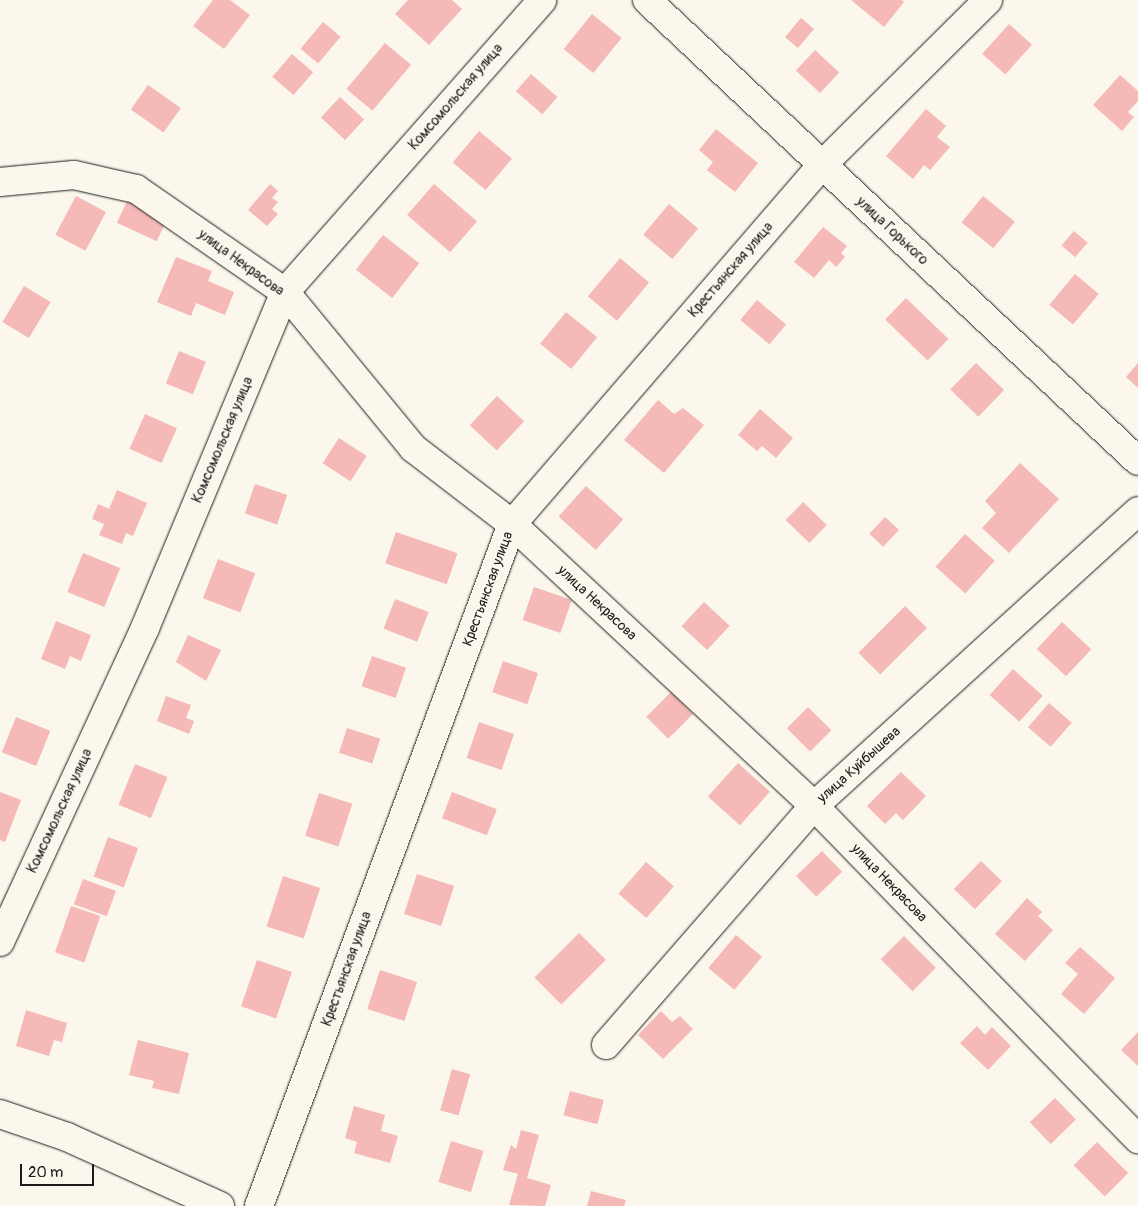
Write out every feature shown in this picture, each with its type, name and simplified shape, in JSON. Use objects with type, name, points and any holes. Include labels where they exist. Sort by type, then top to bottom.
[{"type":"street","name":"Комсомольская улица","points":[[0,942],[145,628],[285,292],[542,0]]},
{"type":"street","name":"улица Горького","points":[[647,0],[1138,461]]},
{"type":"street","name":"Крестьянская улица","points":[[259,1206],[512,524],[822,165],[988,0]]},
{"type":"street","name":"улица Некрасова","points":[[0,182],[74,174],[136,189],[285,292],[412,448],[512,524],[814,806],[1138,1139]]},
{"type":"street","name":"улица Куйбышева","points":[[606,1045],[814,806],[1138,510]]},
{"type":"street","points":[[0,1114],[67,1138],[220,1206]]},
{"type":"building","points":[[213,0],[230,0],[250,15],[224,49],[193,26]]},
{"type":"building","points":[[408,0],[452,0],[462,9],[429,45],[395,14]]},
{"type":"building","points":[[851,0],[902,0],[904,2],[884,27]]},
{"type":"building","points":[[592,14],[622,38],[593,73],[564,49]]},
{"type":"building","points":[[801,18],[814,29],[798,48],[785,37]]},
{"type":"building","points":[[323,22],[341,37],[318,64],[301,49]]},
{"type":"building","points":[[1009,24],[1032,45],[1005,74],[982,54]]},
{"type":"building","points":[[385,43],[411,65],[372,111],[346,89]]},
{"type":"building","points":[[815,50],[839,73],[820,93],[796,70]]},
{"type":"building","points":[[292,54],[313,72],[293,95],[272,77]]},
{"type":"building","points":[[531,74],[557,97],[542,114],[516,91]]},
{"type":"building","points":[[1120,75],[1138,91],[1138,101],[1128,112],[1134,117],[1122,131],[1093,105]]},
{"type":"building","points":[[148,85],[181,108],[164,133],[131,110]]},
{"type":"building","points":[[340,97],[364,120],[345,140],[321,117]]},
{"type":"building","points":[[926,109],[946,126],[937,137],[950,147],[930,170],[924,165],[913,179],[886,156]]},
{"type":"building","points":[[716,129],[758,163],[735,192],[707,170],[713,162],[699,150]]},
{"type":"building","points":[[479,131],[512,159],[486,190],[453,162]]},
{"type":"building","points":[[270,184],[278,191],[272,198],[278,202],[272,209],[278,214],[267,226],[248,210]]},
{"type":"building","points":[[434,184],[477,221],[450,252],[407,215]]},
{"type":"building","points":[[76,196],[106,212],[85,251],[55,235]]},
{"type":"building","points":[[983,196],[1015,222],[993,248],[962,222]]},
{"type":"building","points":[[127,201],[167,220],[157,241],[117,223]]},
{"type":"building","points":[[669,204],[698,228],[672,259],[643,235]]},
{"type":"building","points":[[823,227],[847,246],[841,253],[845,257],[836,267],[829,260],[814,278],[794,262]]},
{"type":"building","points":[[1074,231],[1088,243],[1075,257],[1062,245]]},
{"type":"building","points":[[383,235],[419,263],[392,298],[356,270]]},
{"type":"building","points":[[176,257],[212,271],[208,281],[234,292],[225,315],[196,303],[191,316],[157,302]]},
{"type":"building","points":[[620,258],[649,282],[617,321],[588,296]]},
{"type":"building","points":[[1075,274],[1099,294],[1073,325],[1049,305]]},
{"type":"building","points":[[24,286],[51,302],[29,338],[2,322]]},
{"type":"building","points":[[906,298],[948,339],[928,361],[885,320]]},
{"type":"building","points":[[757,300],[786,324],[769,344],[740,320]]},
{"type":"building","points":[[566,312],[597,337],[571,369],[540,344]]},
{"type":"building","points":[[179,351],[206,362],[193,394],[166,383]]},
{"type":"building","points":[[976,363],[1004,390],[978,417],[950,390]]},
{"type":"building","points":[[1138,363],[1138,388],[1126,377]]},
{"type":"building","points":[[497,396],[524,421],[497,450],[470,425]]},
{"type":"building","points":[[658,400],[674,414],[683,408],[704,425],[664,473],[624,440]]},
{"type":"building","points":[[760,409],[793,438],[776,458],[762,446],[757,451],[738,435]]},
{"type":"building","points":[[145,414],[177,428],[162,463],[130,449]]},
{"type":"building","points":[[339,438],[367,456],[350,481],[323,463]]},
{"type":"building","points":[[1020,463],[1059,499],[1009,553],[982,528],[996,513],[985,501]]},
{"type":"building","points":[[255,484],[287,495],[277,524],[245,513]]},
{"type":"building","points":[[586,486],[623,519],[596,550],[559,516]]},
{"type":"building","points":[[117,490],[147,503],[133,536],[126,533],[122,544],[99,535],[104,524],[92,519],[98,504],[109,509]]},
{"type":"building","points":[[803,502],[827,525],[809,543],[786,520]]},
{"type":"building","points":[[885,517],[899,530],[883,547],[869,534]]},
{"type":"building","points":[[396,532],[457,553],[447,584],[385,563]]},
{"type":"building","points":[[965,534],[995,561],[965,593],[936,567]]},
{"type":"building","points":[[83,553],[120,568],[104,607],[67,592]]},
{"type":"building","points":[[218,559],[255,573],[240,613],[203,598]]},
{"type":"building","points":[[534,587],[572,600],[560,633],[523,620]]},
{"type":"building","points":[[395,599],[429,612],[417,642],[384,629]]},
{"type":"building","points":[[704,602],[730,626],[707,650],[681,626]]},
{"type":"building","points":[[905,606],[927,628],[880,675],[858,653]]},
{"type":"building","points":[[56,621],[91,635],[81,661],[70,656],[65,669],[41,659]]},
{"type":"building","points":[[1062,622],[1091,649],[1066,676],[1037,649]]},
{"type":"building","points":[[188,635],[221,650],[206,681],[176,662]]},
{"type":"building","points":[[372,656],[406,668],[396,698],[362,686]]},
{"type":"building","points":[[503,661],[538,673],[527,704],[492,692]]},
{"type":"building","points":[[1013,669],[1043,696],[1019,722],[990,695]]},
{"type":"building","points":[[671,692],[693,714],[668,739],[646,717]]},
{"type":"building","points":[[166,696],[191,705],[186,718],[194,721],[189,734],[157,721]]},
{"type":"building","points":[[1049,703],[1072,723],[1051,747],[1028,727]]},
{"type":"building","points":[[808,707],[831,730],[810,752],[787,728]]},
{"type":"building","points":[[16,717],[50,731],[36,766],[2,752]]},
{"type":"building","points":[[479,722],[514,734],[502,770],[467,758]]},
{"type":"building","points":[[347,728],[380,739],[372,764],[339,753]]},
{"type":"building","points":[[738,763],[770,792],[740,825],[708,796]]},
{"type":"building","points":[[135,764],[167,777],[151,818],[119,805]]},
{"type":"building","points":[[901,772],[926,796],[903,820],[896,813],[885,824],[867,806]]},
{"type":"building","points":[[0,792],[21,800],[5,842],[0,840]]},
{"type":"building","points":[[452,792],[497,809],[487,835],[442,818]]},
{"type":"building","points":[[319,793],[352,804],[338,847],[305,836]]},
{"type":"building","points":[[108,837],[138,848],[124,887],[94,876]]},
{"type":"building","points":[[822,851],[842,872],[816,897],[796,876]]},
{"type":"building","points":[[981,861],[1002,881],[975,909],[954,889]]},
{"type":"building","points":[[646,862],[674,886],[646,918],[618,894]]},
{"type":"building","points":[[417,874],[454,886],[441,926],[404,914]]},
{"type":"building","points":[[283,876],[320,888],[304,938],[267,926]]},
{"type":"building","points":[[83,879],[116,891],[107,916],[74,904]]},
{"type":"building","points":[[1027,898],[1042,912],[1038,916],[1053,930],[1025,961],[995,934]]},
{"type":"building","points":[[71,906],[100,916],[84,962],[55,952]]},
{"type":"building","points":[[579,933],[606,960],[561,1004],[534,978]]},
{"type":"building","points":[[736,935],[762,957],[734,990],[708,968]]},
{"type":"building","points":[[904,936],[936,968],[912,991],[881,959]]},
{"type":"building","points":[[1080,947],[1115,978],[1084,1014],[1061,994],[1078,974],[1065,963]]},
{"type":"building","points":[[257,960],[292,972],[276,1018],[241,1006]]},
{"type":"building","points":[[380,970],[417,982],[404,1021],[367,1009]]},
{"type":"building","points":[[26,1010],[67,1023],[62,1042],[54,1040],[49,1056],[16,1046]]},
{"type":"building","points":[[661,1011],[672,1022],[680,1016],[693,1029],[663,1059],[638,1035]]},
{"type":"building","points":[[977,1026],[985,1035],[992,1027],[1011,1046],[988,1070],[960,1043]]},
{"type":"building","points":[[1138,1032],[1138,1066],[1121,1050]]},
{"type":"building","points":[[138,1040],[189,1053],[179,1094],[152,1088],[154,1081],[129,1075]]},
{"type":"building","points":[[452,1069],[470,1074],[458,1116],[440,1110]]},
{"type":"building","points":[[570,1091],[604,1100],[597,1124],[564,1115]]},
{"type":"building","points":[[1055,1098],[1076,1120],[1051,1144],[1030,1122]]},
{"type":"building","points":[[354,1106],[385,1115],[381,1131],[398,1136],[390,1163],[354,1153],[357,1142],[345,1138]]},
{"type":"building","points":[[521,1130],[539,1135],[527,1178],[551,1185],[545,1206],[509,1205],[518,1174],[503,1170],[511,1145],[516,1149]]},
{"type":"building","points":[[451,1141],[484,1151],[471,1192],[438,1182]]},
{"type":"building","points":[[1097,1142],[1128,1173],[1105,1196],[1074,1165]]},
{"type":"building","points":[[591,1191],[626,1200],[624,1206],[587,1206]]}]
